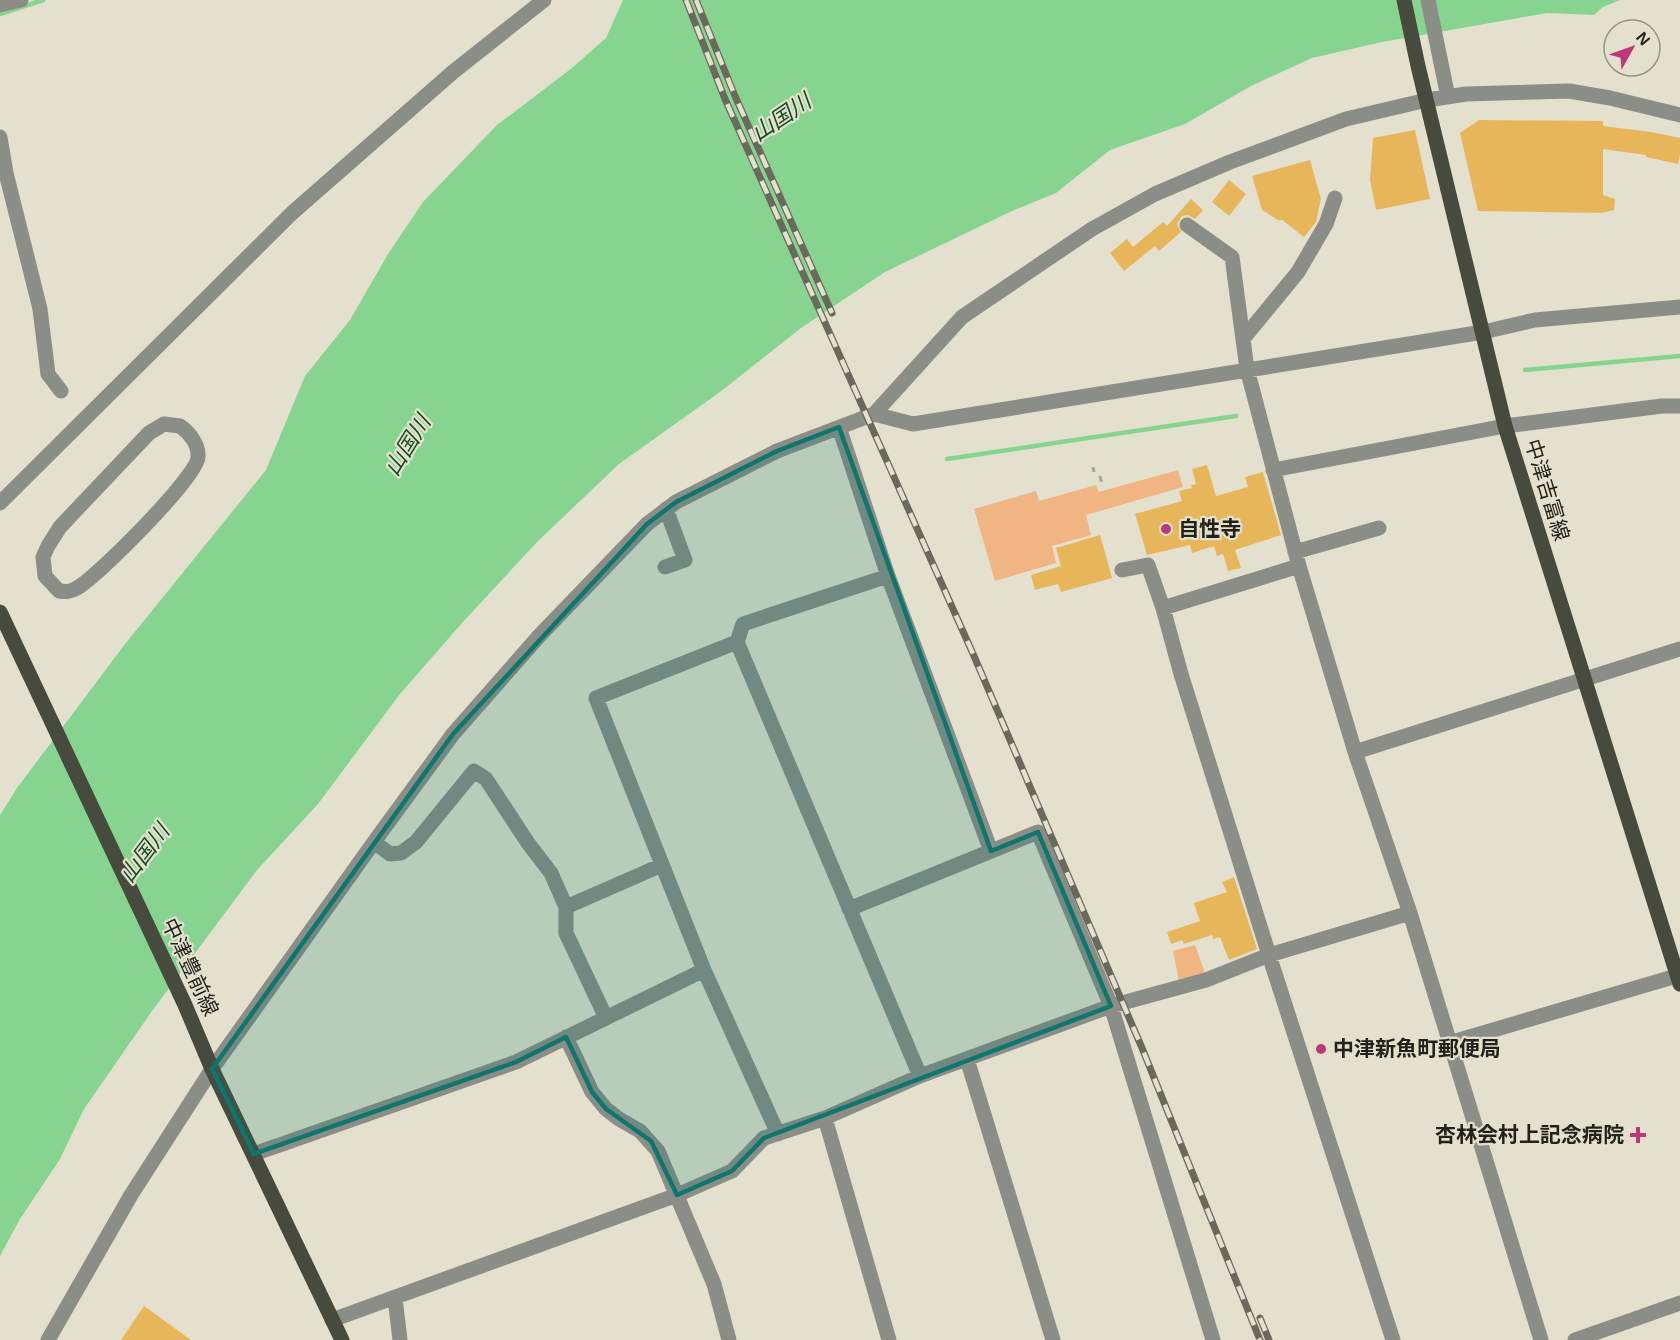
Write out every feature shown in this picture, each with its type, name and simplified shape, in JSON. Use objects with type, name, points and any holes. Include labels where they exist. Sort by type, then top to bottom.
[{"type":"main road","name":"中津吉富線","points":[[1404,0],[1505,426],[1679,978]]},
{"type":"main road","name":"中津豊前線","points":[[0,612],[185,1005],[212,1070],[342,1340]]},
{"type":"street","points":[[0,5],[21,0]]},
{"type":"street","points":[[0,504],[292,213],[453,72],[544,0]]},
{"type":"street","points":[[1428,0],[1448,97]]},
{"type":"street","points":[[48,1340],[131,1195],[212,1070],[453,734],[516,663],[647,524],[666,509],[777,451],[874,414],[962,317],[1092,229],[1155,194],[1230,162],[1346,119],[1427,100],[1467,94],[1569,91],[1610,98],[1680,115]]},
{"type":"street","points":[[0,137],[6,173],[40,309],[48,374],[61,392]]},
{"type":"street","points":[[1243,339],[1298,272],[1326,225],[1335,198]]},
{"type":"street","points":[[1187,225],[1232,257],[1248,369],[1297,559],[1355,752],[1410,913],[1541,1340]]},
{"type":"street","points":[[874,414],[913,423],[1483,332],[1535,320],[1680,307]]},
{"type":"street","points":[[1273,470],[1505,426],[1662,406],[1680,406]]},
{"type":"street","points":[[164,424],[173,424],[184,429],[196,444],[198,458],[195,467],[173,495],[98,572],[78,588],[68,592],[56,589],[45,576],[43,557],[60,527],[149,433],[164,424]]},
{"type":"street","points":[[839,427],[888,576],[991,851]]},
{"type":"street","points":[[665,567],[685,560],[666,509]]},
{"type":"street","points":[[1163,608],[1379,528]]},
{"type":"street","points":[[1122,570],[1148,565],[1269,955],[1393,1340]]},
{"type":"street","points":[[888,576],[743,624],[737,642],[920,1076]]},
{"type":"street","points":[[737,642],[596,698],[704,970],[778,1134]]},
{"type":"street","points":[[1355,752],[1680,649]]},
{"type":"street","points":[[374,842],[390,854],[401,853],[416,842],[474,771],[486,779],[528,843],[551,873],[566,907],[566,933],[606,1018]]},
{"type":"street","points":[[849,909],[1038,832],[1111,1006],[1212,1340]]},
{"type":"street","points":[[566,907],[662,865]]},
{"type":"street","points":[[332,1320],[677,1195],[732,1171],[764,1138],[825,1118],[920,1076],[1111,1006],[1206,980],[1269,955],[1410,913]]},
{"type":"street","points":[[254,1154],[516,1062],[704,970]]},
{"type":"street","points":[[1449,1043],[1679,978]]},
{"type":"street","points":[[566,1037],[592,1092],[606,1109],[640,1131],[658,1150],[714,1284],[729,1340]]},
{"type":"street","points":[[967,1059],[1053,1340]]},
{"type":"street","points":[[825,1118],[889,1340]]},
{"type":"street","points":[[395,1298],[400,1340]]},
{"type":"street","points":[[1575,1340],[1680,1304]]},
{"type":"path","points":[[1093,467],[1094,472]]},
{"type":"path","points":[[1100,476],[1102,484]]},
{"type":"highlighted area","points":[[839,427],[991,851],[1038,832],[1111,1006],[764,1138],[732,1171],[677,1195],[651,1141],[606,1109],[592,1092],[566,1037],[516,1062],[254,1154],[212,1069],[453,734],[647,524],[676,502],[777,451]]},
{"type":"shaded area","points":[[1178,470],[1183,487],[1086,515],[1091,535],[1052,546],[1056,563],[995,581],[974,509],[1036,491],[1039,501],[1096,485],[1099,492]]},
{"type":"shaded area","points":[[1195,945],[1205,973],[1179,981],[1173,951]]},
{"type":"water","name":"山国川","points":[[623,0],[1620,0],[1603,7],[1594,15],[1547,13],[1382,42],[1312,58],[1251,86],[1185,124],[1110,150],[1056,193],[1014,210],[885,272],[801,328],[720,392],[619,464],[538,541],[462,623],[400,694],[318,804],[257,870],[152,1011],[84,1109],[60,1159],[20,1219],[0,1256],[0,815],[17,788],[125,644],[266,470],[305,376],[350,320],[388,254],[423,202],[497,125],[572,68],[606,38]]},
{"type":"building","points":[[1479,120],[1603,121],[1603,126],[1680,138],[1680,154],[1678,164],[1646,157],[1646,155],[1603,149],[1603,195],[1615,199],[1614,210],[1601,213],[1478,211],[1460,133]]},
{"type":"building","points":[[1415,130],[1430,199],[1376,210],[1370,180],[1373,138]]},
{"type":"building","points":[[1310,160],[1321,199],[1316,222],[1304,237],[1282,220],[1262,210],[1252,176]]},
{"type":"building","points":[[1229,180],[1246,194],[1229,216],[1212,202]]},
{"type":"building","points":[[1191,199],[1203,210],[1195,219],[1188,215],[1182,216],[1177,224],[1181,232],[1159,251],[1155,246],[1124,271],[1110,253],[1127,239],[1133,247],[1163,222],[1167,226]]},
{"type":"building","points":[[1207,465],[1216,496],[1248,487],[1245,477],[1263,472],[1281,535],[1235,550],[1241,568],[1228,571],[1223,554],[1217,556],[1214,546],[1192,553],[1190,545],[1147,555],[1135,514],[1182,501],[1179,491],[1192,488],[1191,485],[1196,484],[1192,469]]},
{"type":"building","points":[[1100,535],[1112,578],[1061,592],[1058,584],[1035,590],[1031,575],[1061,566],[1056,548]]},
{"type":"building","points":[[1234,877],[1257,949],[1229,960],[1220,937],[1213,939],[1212,935],[1184,944],[1182,940],[1171,944],[1167,932],[1200,921],[1194,903],[1227,892],[1222,882]]},
{"type":"building","points":[[144,1306],[191,1340],[121,1340]]},
{"type":"waterway","points":[[0,14],[43,0]]},
{"type":"waterway","points":[[1525,370],[1680,356]]},
{"type":"waterway","points":[[947,459],[1236,416]]},
{"type":"railway","points":[[686,0],[725,99],[974,656],[1142,1048],[1260,1340]]},
{"type":"railway","points":[[696,0],[735,96],[832,313]]},
{"type":"railway","points":[[1260,1318],[1269,1340]]},
{"type":"place","name":"自性寺","points":[[1166,529]]},
{"type":"place","name":"中津新魚町郵便局","points":[[1321,1049]]},
{"type":"place","name":"杏林会村上記念病院","points":[[1638,1135]]}]
